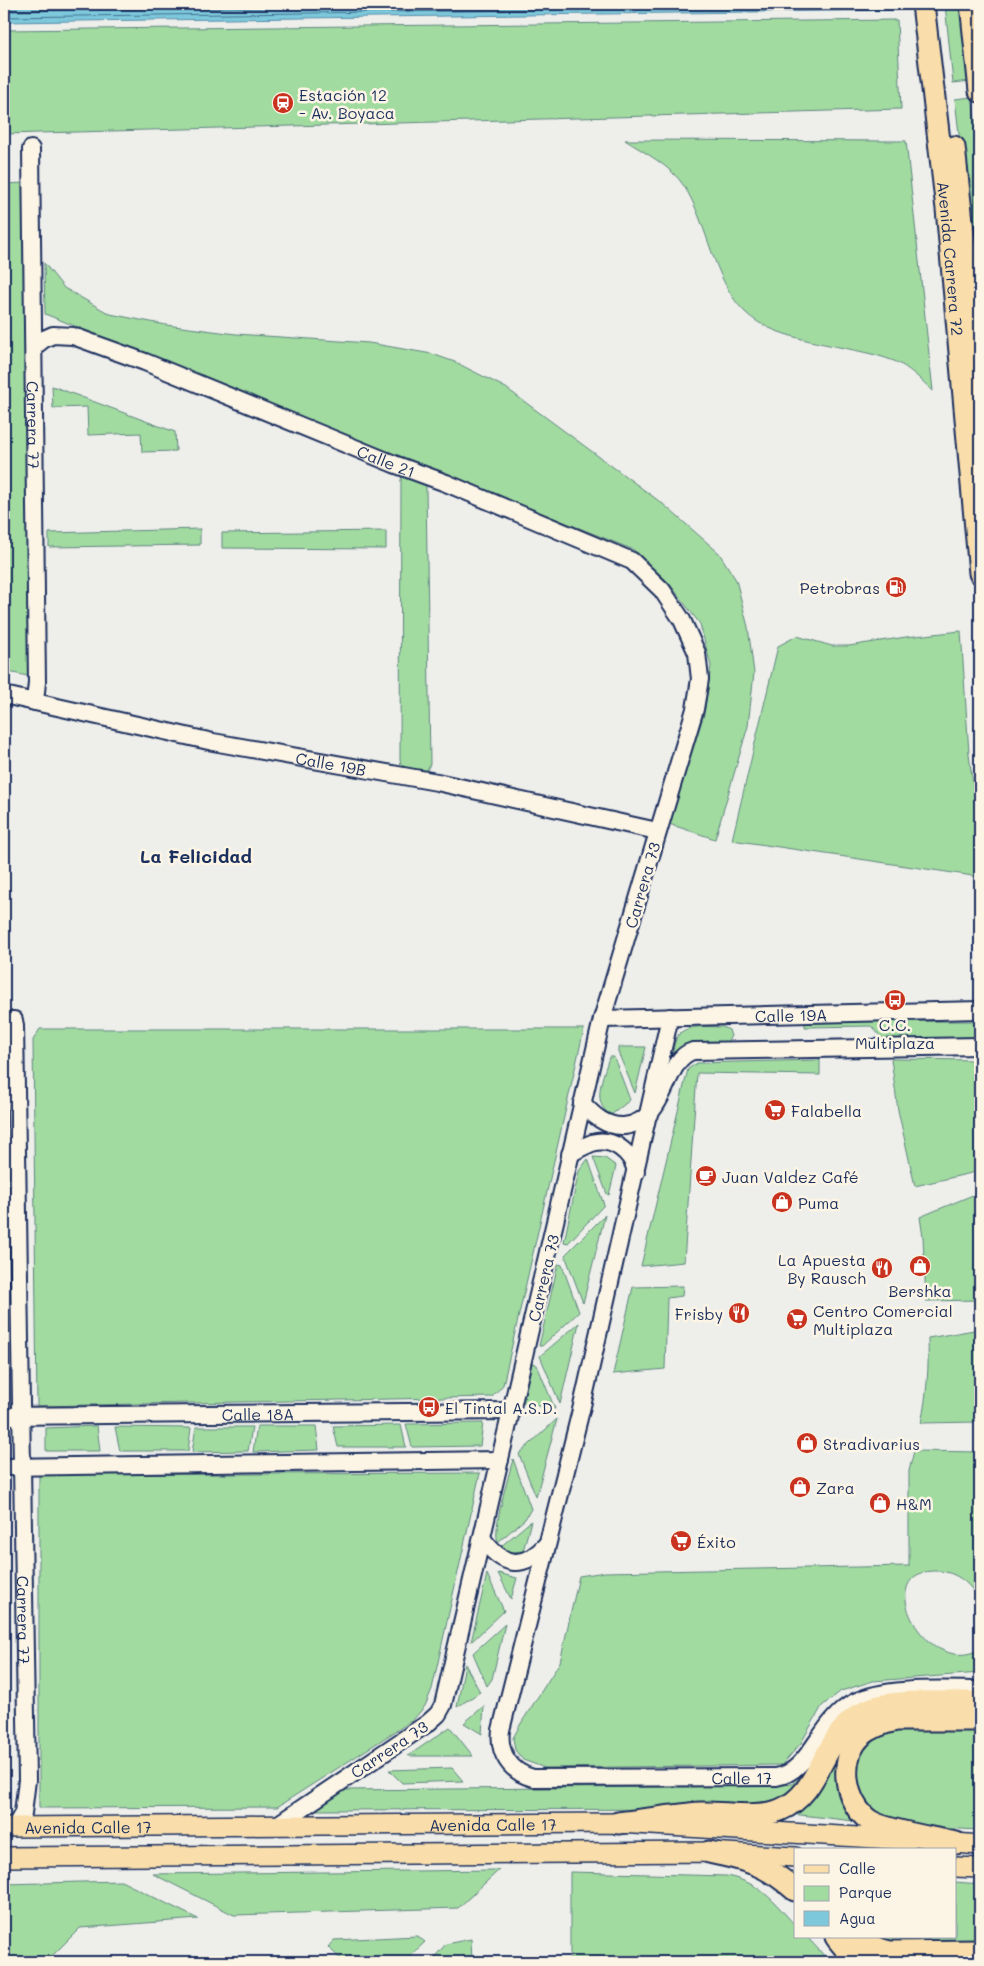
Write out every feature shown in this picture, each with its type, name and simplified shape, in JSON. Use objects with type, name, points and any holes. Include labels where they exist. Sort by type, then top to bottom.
[{"type":"highway","points":[[971,7],[980,91]]},
{"type":"highway","name":"Avenida Carrera 72","points":[[931,9],[963,222],[980,388]]},
{"type":"highway","name":"Avenida Carrera 72","points":[[931,9],[950,247],[980,573]]},
{"type":"highway","points":[[950,247],[963,222]]},
{"type":"highway","points":[[618,1823],[700,1814],[761,1814],[779,1810],[793,1802],[805,1790],[815,1776],[834,1738],[846,1725],[868,1709],[892,1704],[980,1702]]},
{"type":"highway","points":[[956,1843],[883,1826],[870,1821],[856,1805],[850,1793],[846,1767],[854,1743],[862,1735],[882,1723],[896,1720],[980,1720]]},
{"type":"highway","points":[[709,1852],[750,1861],[764,1867],[794,1889]]},
{"type":"highway","points":[[837,1938],[847,1950],[859,1960],[865,1962]]},
{"type":"highway","points":[[861,1938],[877,1949],[890,1952],[980,1951]]},
{"type":"main road","name":"Avenida Calle 17","points":[[9,1827],[618,1823],[980,1845]]},
{"type":"main road","name":"Avenida Calle 17","points":[[4,1857],[709,1852],[794,1857]]},
{"type":"main road","points":[[956,1867],[980,1868]]},
{"type":"street","name":"Carrera 77","points":[[31,149],[37,672],[35,702]]},
{"type":"street","name":"Calle 21","points":[[34,347],[44,339],[54,335],[72,336],[154,366],[394,464],[446,483],[632,561],[662,590],[682,620],[697,653]]},
{"type":"street","name":"Carrera 73","points":[[277,1826],[428,1723],[444,1705],[602,1019],[695,709],[700,679],[697,653]]},
{"type":"street","name":"Calle 19B","points":[[4,695],[213,742],[437,782],[657,831]]},
{"type":"street","name":"Calle 19A","points":[[602,1019],[980,1010]]},
{"type":"street","points":[[482,1538],[501,1559],[516,1562],[534,1557],[546,1545],[582,1406],[670,1017]]},
{"type":"street","name":"Carrera 77","points":[[9,1020],[21,1416],[27,1780],[23,1813],[9,1827]]},
{"type":"street","points":[[582,1103],[600,1120],[610,1125],[630,1125],[649,1115],[669,1082],[677,1062],[685,1054],[694,1051],[980,1046]]},
{"type":"street","points":[[570,1154],[594,1142],[608,1142],[624,1150],[632,1159],[636,1172]]},
{"type":"street","name":"Calle 18A","points":[[4,1416],[512,1411]]},
{"type":"street","points":[[4,1467],[500,1460]]},
{"type":"street","name":"Calle 17","points":[[546,1545],[501,1730],[501,1743],[505,1758],[518,1772],[533,1778],[776,1777],[790,1773],[797,1767],[839,1712],[855,1702],[874,1695],[980,1690]]},
{"type":"green space","points":[[945,4],[964,4],[971,81],[953,83]]},
{"type":"green space","points":[[897,20],[901,109],[4,134],[4,30]]},
{"type":"green space","points":[[972,97],[980,158],[980,317],[955,99]]},
{"type":"green space","points":[[625,140],[906,141],[933,391],[910,370],[894,361],[877,355],[815,342],[776,331],[759,323],[745,312],[725,284],[699,217],[684,186],[665,166]]},
{"type":"green space","points":[[26,183],[32,677],[4,671],[4,184]]},
{"type":"green space","points":[[44,263],[64,288],[110,314],[166,325],[236,334],[369,343],[432,354],[455,362],[506,388],[663,504],[719,553],[736,580],[748,627],[754,673],[748,726],[715,839],[669,824],[704,714],[711,666],[700,624],[669,583],[634,550],[45,314]]},
{"type":"green space","points":[[52,386],[175,432],[176,451],[142,452],[141,433],[88,435],[87,407],[53,408]]},
{"type":"green space","points":[[405,475],[425,482],[426,487],[430,764],[427,770],[407,768],[401,765],[400,760],[401,480],[402,476]]},
{"type":"green space","points":[[200,529],[200,545],[49,547],[49,533]]},
{"type":"green space","points":[[386,531],[386,549],[222,548],[222,533]]},
{"type":"green space","points":[[961,631],[969,754],[980,838],[980,877],[732,840],[778,646],[797,636],[832,646],[849,646]]},
{"type":"green space","points":[[980,1021],[980,1037],[883,1039],[871,1026],[805,1027],[805,1022]]},
{"type":"green space","points":[[697,1027],[723,1027],[729,1030],[731,1036],[726,1044],[671,1063],[676,1039],[684,1030]]},
{"type":"green space","points":[[40,1029],[584,1029],[503,1385],[492,1397],[37,1406],[33,1040]]},
{"type":"green space","points":[[618,1047],[646,1047],[635,1093],[618,1052]]},
{"type":"green space","points":[[609,1057],[614,1057],[630,1100],[611,1115],[605,1110],[600,1096],[600,1088]]},
{"type":"green space","points":[[891,1059],[978,1060],[980,1079],[980,1171],[915,1186],[898,1110]]},
{"type":"green space","points":[[820,1060],[820,1075],[697,1073],[684,1262],[641,1266],[688,1069],[697,1063]]},
{"type":"green space","points":[[593,1157],[605,1158],[616,1166],[609,1195],[607,1194]]},
{"type":"green space","points":[[588,1159],[604,1205],[568,1243],[564,1242],[579,1171]]},
{"type":"green space","points":[[980,1192],[980,1300],[926,1301],[923,1237],[920,1217]]},
{"type":"green space","points":[[605,1215],[583,1303],[565,1255]]},
{"type":"green space","points":[[558,1264],[562,1265],[579,1312],[542,1346],[539,1346]]},
{"type":"green space","points":[[683,1286],[682,1296],[667,1298],[665,1369],[613,1374],[633,1287]]},
{"type":"green space","points":[[579,1323],[560,1404],[540,1356]]},
{"type":"green space","points":[[980,1329],[980,1422],[921,1423],[927,1381],[928,1338]]},
{"type":"green space","points":[[532,1363],[537,1365],[555,1409],[523,1403]]},
{"type":"green space","points":[[557,1419],[536,1497],[519,1454]]},
{"type":"green space","points":[[483,1423],[480,1446],[412,1447],[406,1424]]},
{"type":"green space","points":[[401,1425],[406,1447],[338,1447],[333,1426]]},
{"type":"green space","points":[[97,1426],[100,1451],[46,1451],[46,1428]]},
{"type":"green space","points":[[257,1426],[316,1426],[319,1450],[253,1452]]},
{"type":"green space","points":[[115,1427],[191,1428],[188,1451],[120,1451]]},
{"type":"green space","points":[[196,1427],[252,1427],[248,1451],[192,1452]]},
{"type":"green space","points":[[914,1451],[980,1452],[980,1601],[963,1580],[952,1574],[938,1571],[917,1575],[907,1586],[906,1603],[912,1620],[925,1637],[941,1649],[960,1654],[980,1649],[980,1673],[873,1681],[841,1691],[822,1706],[801,1743],[782,1765],[545,1768],[523,1760],[515,1750],[513,1738],[560,1662],[579,1576],[605,1572],[909,1566],[909,1471]]},
{"type":"green space","points":[[513,1459],[531,1509],[525,1519],[498,1542],[497,1526],[499,1514]]},
{"type":"green space","points":[[480,1473],[432,1689],[425,1706],[413,1720],[277,1807],[39,1808],[39,1475]]},
{"type":"green space","points":[[531,1521],[523,1551],[510,1552],[500,1547]]},
{"type":"green space","points":[[498,1573],[517,1578],[511,1599]]},
{"type":"green space","points":[[487,1574],[504,1611],[471,1642]]},
{"type":"green space","points":[[505,1624],[492,1679],[487,1686],[473,1653]]},
{"type":"green space","points":[[465,1664],[480,1692],[457,1707]]},
{"type":"green space","points":[[484,1706],[482,1734],[464,1723]]},
{"type":"green space","points":[[888,1718],[837,1776],[842,1800],[854,1821],[792,1814],[842,1744]]},
{"type":"green space","points":[[980,1725],[980,1830],[901,1826],[871,1815],[858,1796],[853,1762],[866,1741],[883,1730]]},
{"type":"green space","points":[[450,1727],[473,1756],[408,1756]]},
{"type":"green space","points":[[452,1768],[463,1781],[402,1783],[389,1770]]},
{"type":"green space","points":[[804,1775],[786,1797],[748,1809],[312,1810],[343,1790],[775,1786],[792,1784]]},
{"type":"green space","points":[[499,1870],[458,1908],[234,1915],[153,1874]]},
{"type":"green space","points":[[570,1872],[726,1876],[738,1879],[765,1894],[794,1924],[794,1938],[808,1938],[830,1962],[570,1962]]},
{"type":"green space","points":[[121,1881],[198,1919],[80,1928],[46,1962],[4,1962],[4,1884]]},
{"type":"green space","points":[[956,1882],[980,1884],[980,1944],[883,1943],[870,1938],[956,1938]]},
{"type":"green space","points":[[417,1936],[425,1942],[411,1955],[411,1962],[344,1962],[328,1947],[334,1940]]},
{"type":"green space","points":[[471,1939],[472,1962],[430,1962],[446,1944]]},
{"type":"water","points":[[4,4],[980,4],[980,6],[900,10],[4,22]]},
{"type":"place","name":"Estación 12 - Av. Boyaca","points":[[283,103]]},
{"type":"place","name":"Petrobras","points":[[896,587]]},
{"type":"place","name":"C.C. Multiplaza","points":[[895,1000]]},
{"type":"place","name":"Falabella","points":[[775,1110]]},
{"type":"place","name":"Juan Valdez Café","points":[[706,1176]]},
{"type":"place","name":"Puma","points":[[782,1202]]},
{"type":"place","name":"Bershka","points":[[920,1266]]},
{"type":"place","name":"La Apuesta By Rausch","points":[[882,1268]]},
{"type":"place","name":"Frisby","points":[[739,1313]]},
{"type":"place","name":"Centro Comercial Multiplaza","points":[[797,1319]]},
{"type":"place","name":"El Tintal A.S.D.","points":[[429,1407]]},
{"type":"place","name":"Stradivarius","points":[[807,1443]]},
{"type":"place","name":"Zara","points":[[800,1487]]},
{"type":"place","name":"H&M","points":[[880,1503]]},
{"type":"place","name":"Éxito","points":[[681,1541]]},
{"type":"district","name":"La Felicidad","points":[[196,856]]}]
